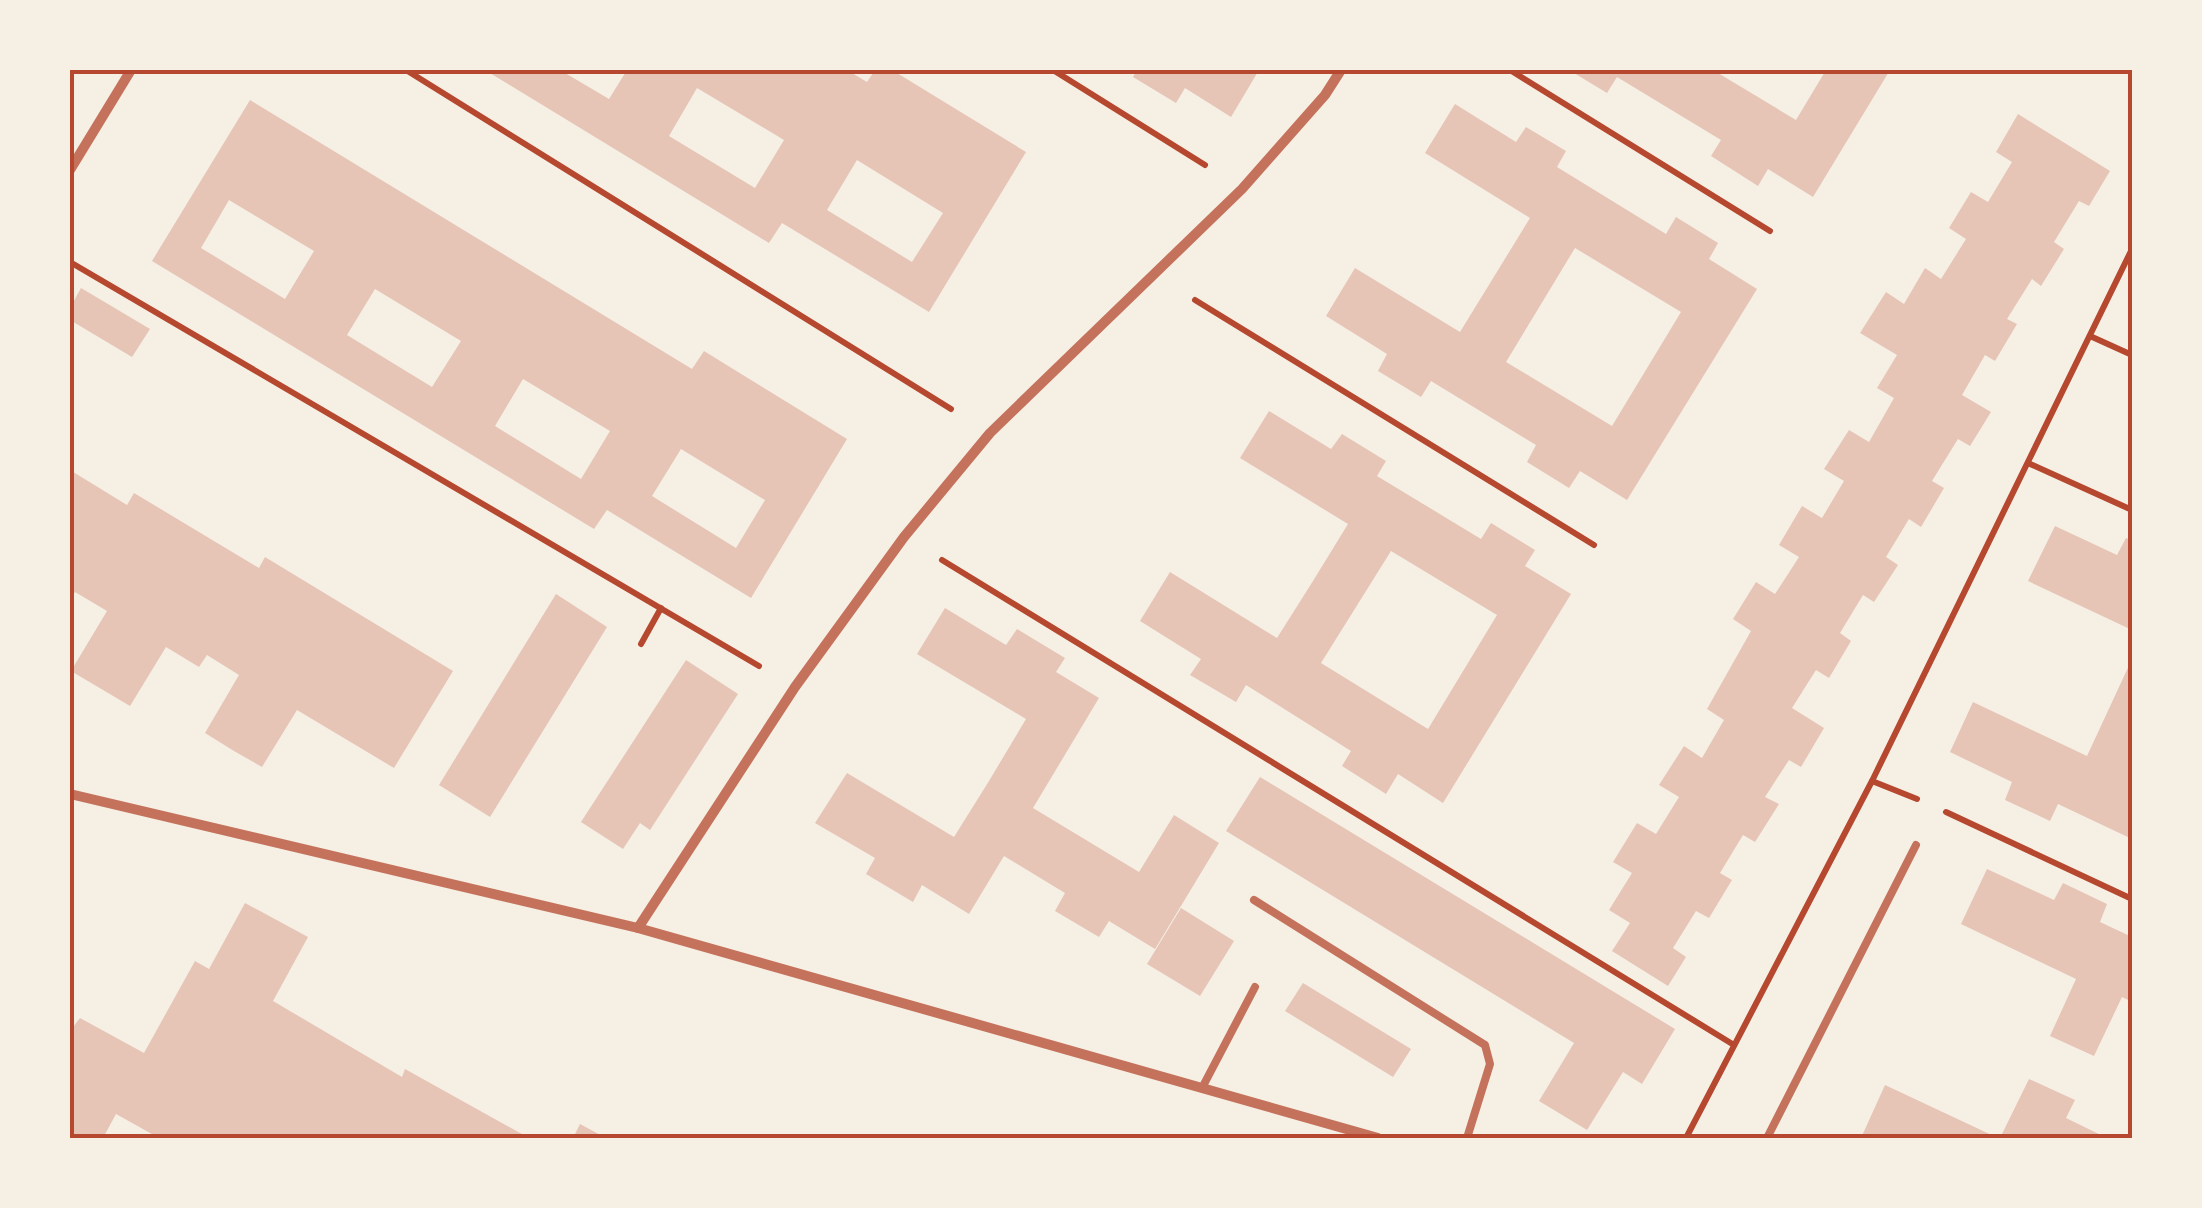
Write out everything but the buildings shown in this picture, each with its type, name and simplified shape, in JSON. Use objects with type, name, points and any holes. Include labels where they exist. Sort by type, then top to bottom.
[{"type":"street","points":[[70,170],[131,70]]},
{"type":"street","points":[[638,928],[795,687],[904,537],[990,433],[1242,189],[1325,94],[1340,70]]},
{"type":"street","points":[[70,794],[638,928],[1378,1138]]},
{"type":"lane","points":[[1766,1138],[1916,846]]},
{"type":"lane","points":[[1254,900],[1485,1045],[1490,1064],[1467,1138]]},
{"type":"lane","points":[[1202,1088],[1255,987]]},
{"type":"path","points":[[406,70],[990,433]]},
{"type":"path","points":[[1053,70],[1242,189]]},
{"type":"path","points":[[1510,70],[1770,231]]},
{"type":"path","points":[[1686,1138],[1872,780],[2132,248]]},
{"type":"path","points":[[70,262],[795,687]]},
{"type":"path","points":[[1154,275],[1594,544]]},
{"type":"path","points":[[2090,336],[2132,355]]},
{"type":"path","points":[[2028,463],[2132,510]]},
{"type":"path","points":[[904,537],[1734,1044]]},
{"type":"path","points":[[641,644],[661,608]]},
{"type":"path","points":[[1872,780],[1920,801]]},
{"type":"path","points":[[1936,808],[2132,899]]}]
